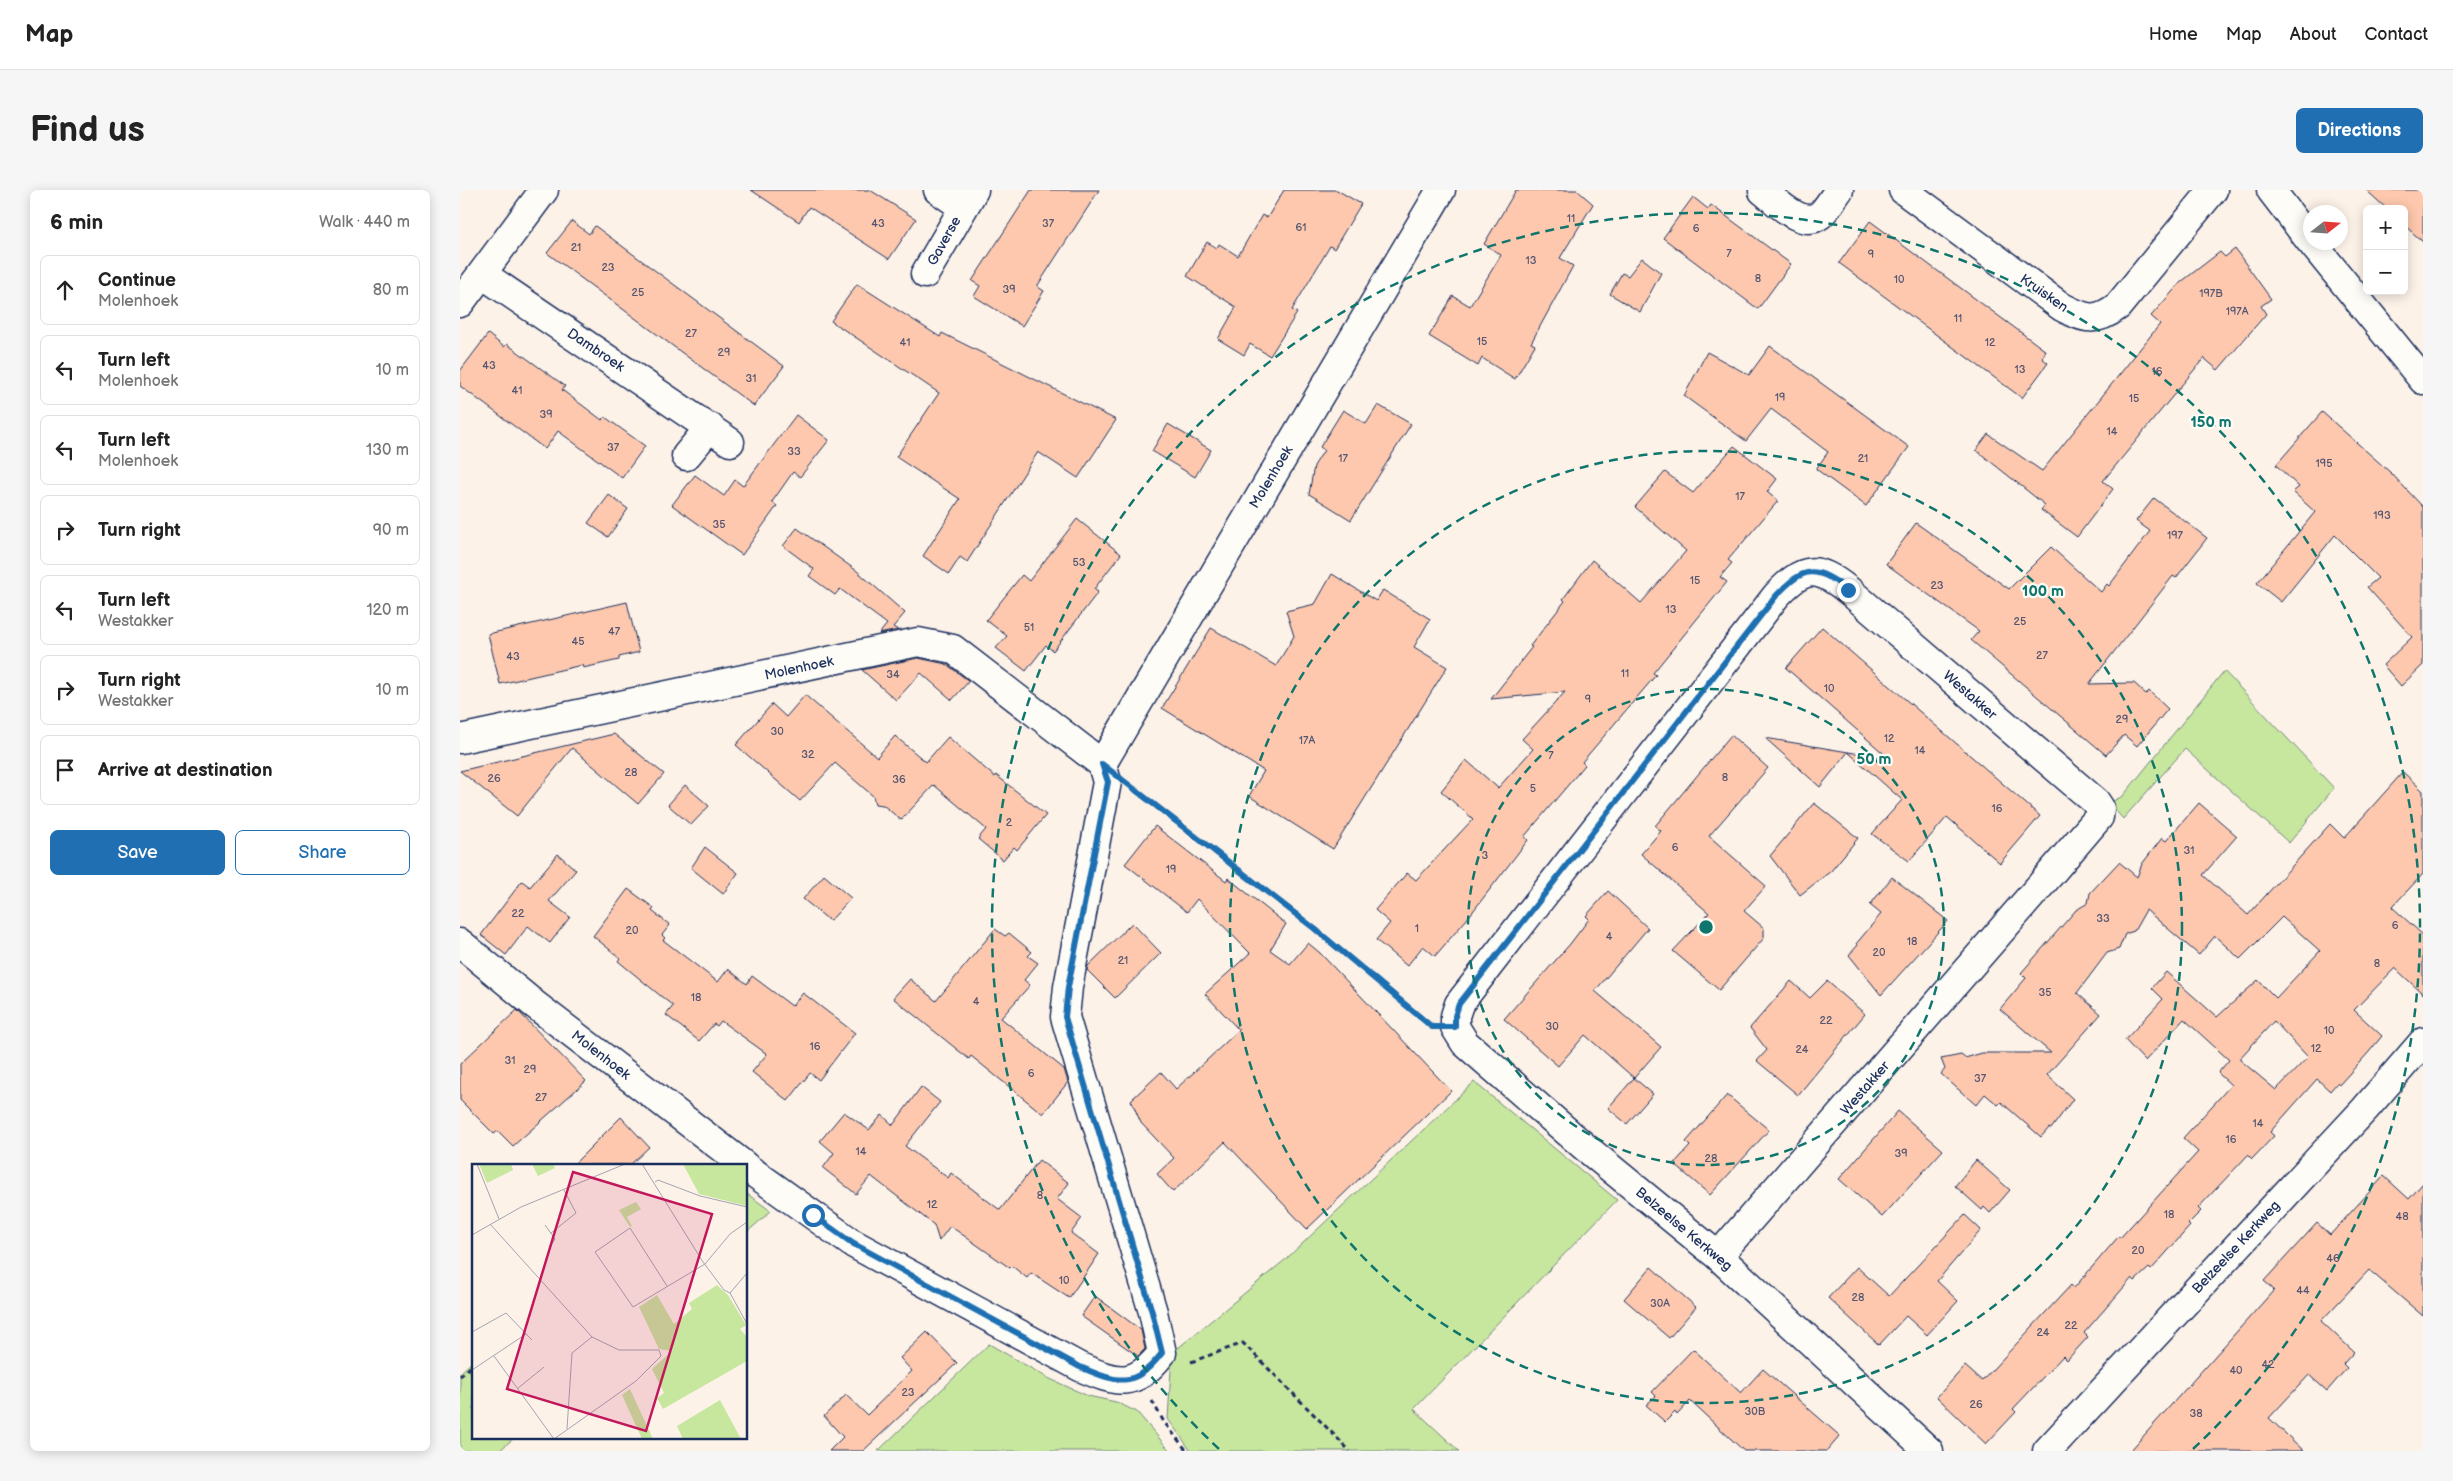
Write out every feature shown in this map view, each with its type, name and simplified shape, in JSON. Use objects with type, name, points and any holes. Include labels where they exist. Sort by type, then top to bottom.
[{"type":"street","points":[[460,303],[544,190]]},
{"type":"street","name":"Gaverse","points":[[925,274],[968,198],[938,190]]},
{"type":"street","name":"Molenhoek","points":[[460,740],[918,642],[953,649],[1102,764],[1440,190]]},
{"type":"street","points":[[1763,191],[1799,217],[1810,220],[1820,215],[1839,190]]},
{"type":"street","name":"Kruisken","points":[[1902,190],[2062,307],[2078,316],[2093,319],[2108,314],[2118,306],[2213,190]]},
{"type":"street","points":[[2271,190],[2303,232]]},
{"type":"street","points":[[2317,250],[2423,380]]},
{"type":"street","name":"Dambroek","points":[[482,274],[720,434],[686,456]]},
{"type":"street","name":"Westakker","points":[[1457,1015],[1776,596],[1791,580],[1803,573],[1817,573],[1838,582],[2096,802],[2100,808],[2099,816],[1718,1256]]},
{"type":"street","points":[[1102,764],[1108,782],[1068,987],[1065,1017],[1152,1312],[1162,1353],[1145,1371]]},
{"type":"street","name":"Molenhoek","points":[[460,944],[534,1004],[742,1164]]},
{"type":"street","name":"Belzeelse Kerkweg","points":[[1457,1015],[1464,1042],[1586,1148],[1718,1256],[1929,1451]]},
{"type":"street","name":"Belzeelse Kerkweg","points":[[2047,1451],[2365,1110],[2423,1042]]},
{"type":"street","name":"Molenhoek","points":[[748,1168],[852,1243],[1071,1362],[1102,1376],[1123,1381],[1145,1371]]},
{"type":"path","points":[[1102,764],[1315,929],[1432,1027],[1457,1015]]},
{"type":"path","points":[[1187,1451],[1164,1422],[1145,1371],[1164,1372],[1243,1343],[1350,1451]]},
{"type":"path","points":[[460,1376],[472,1366]]},
{"type":"green space","points":[[2224,671],[2334,788],[2289,843],[2185,749],[2123,819],[2109,803],[2123,796]]},
{"type":"green space","points":[[1474,1082],[1617,1200],[1414,1409],[1459,1451],[1191,1451],[1168,1419],[1172,1353],[1286,1259]]},
{"type":"green space","points":[[748,1194],[771,1211],[748,1231]]},
{"type":"green space","points":[[989,1344],[1048,1378],[1088,1396],[1116,1402],[1137,1412],[1170,1451],[878,1451]]},
{"type":"green space","points":[[472,1362],[472,1438],[514,1438],[499,1451],[460,1451],[460,1373]]},
{"type":"building","points":[[751,190],[870,190],[916,219],[889,259],[809,207],[799,222]]},
{"type":"building","points":[[1031,190],[1099,190],[1038,285],[1044,291],[1022,326],[974,296],[980,286],[972,281]]},
{"type":"building","points":[[1284,190],[1337,190],[1361,204],[1334,249],[1330,246],[1292,310],[1297,313],[1270,356],[1250,344],[1244,355],[1218,339],[1236,307],[1187,276],[1207,242],[1217,248],[1219,244],[1238,256],[1262,215],[1267,218]]},
{"type":"building","points":[[1516,190],[1577,190],[1593,204],[1560,258],[1573,266],[1531,343],[1535,345],[1515,379],[1482,358],[1478,366],[1429,336],[1453,296],[1470,306],[1501,255],[1484,244]]},
{"type":"building","points":[[2366,190],[2423,190],[2423,242],[2408,229],[2408,205],[2383,205]]},
{"type":"building","points":[[1693,197],[1708,209],[1711,205],[1791,264],[1758,309],[1663,238]]},
{"type":"building","points":[[572,221],[589,234],[595,226],[784,366],[754,406],[547,253]]},
{"type":"building","points":[[1870,221],[2046,351],[2042,358],[2048,363],[2022,398],[1839,263]]},
{"type":"building","points":[[2235,249],[2271,299],[2261,306],[2266,314],[2218,370],[2204,358],[2103,481],[2113,489],[2077,537],[2041,510],[2045,505],[1976,450],[1988,434],[2042,471],[2160,324],[2151,316],[2181,282],[2220,252],[2225,257]]},
{"type":"building","points":[[1642,258],[1661,273],[1640,312],[1610,294],[1622,273],[1628,276]]},
{"type":"building","points":[[857,284],[940,337],[942,333],[1116,420],[1078,478],[1038,452],[967,562],[960,557],[949,574],[923,556],[960,499],[896,457],[939,393],[831,321]]},
{"type":"building","points":[[488,334],[504,347],[507,344],[565,386],[562,390],[602,420],[605,417],[645,446],[622,478],[558,431],[545,449],[460,386],[460,371]]},
{"type":"building","points":[[1770,346],[1909,447],[1866,506],[1816,469],[1828,452],[1771,409],[1746,441],[1684,396],[1707,352],[1749,375]]},
{"type":"building","points":[[1378,405],[1411,424],[1351,520],[1309,494],[1314,466],[1324,450],[1320,447],[1343,410],[1366,424]]},
{"type":"building","points":[[2322,412],[2391,473],[2423,507],[2423,665],[2401,686],[2383,665],[2412,637],[2367,587],[2378,578],[2335,535],[2281,602],[2257,583],[2315,512],[2293,492],[2299,487],[2276,465]]},
{"type":"building","points":[[796,415],[829,440],[800,477],[793,472],[772,502],[777,506],[742,555],[672,505],[695,475],[724,496],[735,480],[743,486]]},
{"type":"building","points":[[1168,424],[1211,450],[1195,477],[1152,451]]},
{"type":"building","points":[[1734,446],[1777,479],[1767,492],[1778,501],[1728,560],[1732,563],[1720,577],[1727,582],[1653,673],[1656,675],[1582,762],[1585,765],[1524,837],[1528,840],[1467,919],[1435,956],[1423,946],[1407,966],[1376,940],[1390,923],[1375,910],[1407,873],[1416,880],[1473,819],[1441,791],[1466,760],[1498,788],[1533,749],[1522,739],[1565,692],[1491,699],[1532,647],[1530,646],[1565,601],[1563,599],[1592,560],[1641,603],[1686,551],[1635,507],[1665,472],[1693,493]]},
{"type":"building","points":[[609,495],[628,509],[608,537],[588,523]]},
{"type":"building","points":[[2154,498],[2207,538],[2176,578],[2173,576],[2089,684],[2134,683],[2146,694],[2149,691],[2168,709],[2137,746],[2124,735],[2106,755],[1971,640],[1979,631],[1886,564],[1916,523],[2009,589],[2051,547],[2101,592],[2107,584],[2109,586],[2150,531],[2136,521]]},
{"type":"building","points":[[1077,519],[1121,554],[1094,589],[1098,592],[1053,651],[1046,645],[1026,671],[996,648],[1007,636],[986,620],[1022,575],[1029,581]]},
{"type":"building","points":[[797,528],[857,571],[905,613],[893,627],[898,630],[879,634],[887,624],[840,589],[835,595],[809,576],[814,569],[783,546]]},
{"type":"building","points":[[1332,574],[1376,601],[1383,590],[1430,619],[1414,647],[1447,667],[1333,849],[1249,796],[1264,771],[1162,708],[1211,628],[1276,666],[1294,636],[1286,611],[1315,604]]},
{"type":"building","points":[[627,602],[639,652],[619,657],[619,660],[583,668],[582,665],[500,684],[488,634]]},
{"type":"building","points":[[1822,627],[2040,816],[2000,863],[1947,817],[1909,861],[1872,834],[1902,800],[1848,752],[1820,787],[1765,738],[1890,759],[1786,668]]},
{"type":"building","points":[[918,658],[946,664],[969,681],[952,700],[921,673],[896,700],[862,670]]},
{"type":"building","points":[[805,695],[877,757],[895,736],[926,762],[948,737],[995,777],[996,775],[1046,815],[1017,850],[1014,847],[1003,860],[978,839],[986,829],[934,785],[901,820],[883,805],[875,804],[873,796],[835,763],[800,801],[736,745],[772,704],[786,717]]},
{"type":"building","points":[[614,734],[664,774],[638,804],[572,748],[517,816],[460,771]]},
{"type":"building","points":[[1731,735],[1768,768],[1709,836],[1766,886],[1744,911],[1764,928],[1764,938],[1719,990],[1673,951],[1709,913],[1641,854],[1661,831],[1655,826]]},
{"type":"building","points":[[2403,772],[2423,791],[2423,874],[2392,907],[2423,935],[2423,994],[2395,968],[2354,1010],[2382,1036],[2369,1052],[2339,1085],[2337,1083],[2330,1091],[2317,1079],[2270,1132],[2274,1136],[2252,1159],[2248,1155],[2198,1208],[2201,1211],[2188,1224],[2190,1226],[2151,1270],[2149,1268],[2135,1281],[2132,1278],[2084,1333],[2088,1337],[2067,1360],[2063,1356],[2013,1409],[2016,1412],[1986,1444],[1937,1397],[1965,1366],[1982,1381],[2071,1285],[2074,1288],[2119,1236],[2120,1238],[2198,1152],[2183,1138],[2231,1085],[2218,1073],[2229,1060],[2184,1019],[2145,1061],[2125,1040],[2163,999],[2152,988],[2166,972],[2217,1017],[2258,980],[2276,998],[2320,951],[2282,917],[2240,959],[2215,936],[2199,955],[2146,910],[2134,931],[2125,934],[2119,949],[2107,953],[2077,993],[2101,1014],[2047,1075],[2073,1099],[2051,1129],[2049,1128],[2041,1137],[2001,1102],[1998,1105],[1985,1094],[1976,1105],[1941,1074],[1945,1069],[1941,1059],[1961,1055],[1965,1058],[1982,1053],[2051,1053],[2000,1009],[2026,978],[2021,973],[2076,910],[2088,903],[2090,893],[2119,862],[2137,877],[2142,864],[2162,838],[2166,841],[2199,803],[2237,836],[2203,875],[2248,915],[2330,824],[2344,838]],"holes":[[[2274,1021],[2308,1057],[2276,1090],[2239,1059]]]},
{"type":"building","points":[[685,785],[709,806],[691,825],[668,805]]},
{"type":"building","points":[[1814,803],[1858,838],[1831,871],[1800,895],[1770,856]]},
{"type":"building","points":[[1155,826],[1226,881],[1228,878],[1286,924],[1270,950],[1290,964],[1308,943],[1320,953],[1451,1091],[1307,1229],[1225,1142],[1173,1192],[1157,1174],[1174,1158],[1141,1123],[1131,1100],[1161,1072],[1176,1089],[1239,1030],[1205,994],[1250,953],[1197,899],[1187,912],[1125,864]]},
{"type":"building","points":[[705,847],[738,873],[723,894],[691,868]]},
{"type":"building","points":[[558,854],[576,870],[549,901],[570,917],[550,943],[528,926],[506,955],[481,935],[522,881],[530,887]]},
{"type":"building","points":[[824,875],[851,898],[830,921],[803,899]]},
{"type":"building","points":[[1892,877],[1948,921],[1881,995],[1849,955],[1881,914],[1870,905]]},
{"type":"building","points":[[628,889],[654,908],[652,911],[670,925],[662,935],[665,938],[663,940],[718,982],[728,969],[747,984],[752,976],[792,1006],[803,993],[855,1033],[819,1080],[810,1073],[788,1101],[752,1072],[767,1054],[721,1021],[717,1026],[714,1024],[699,1041],[666,1015],[673,1006],[618,961],[620,958],[593,936]]},
{"type":"building","points":[[1608,891],[1648,928],[1595,991],[1661,1047],[1634,1078],[1585,1035],[1558,1066],[1504,1019],[1570,944],[1589,919],[1586,916]]},
{"type":"building","points":[[1132,923],[1161,953],[1115,998],[1087,970],[1088,966]]},
{"type":"building","points":[[995,929],[1005,936],[1009,933],[1032,952],[1028,956],[1038,963],[1024,980],[1030,985],[1001,1018],[1064,1069],[1068,1082],[1043,1114],[971,1056],[969,1059],[893,998],[910,979],[936,1001]]},
{"type":"building","points":[[1791,981],[1810,998],[1827,981],[1865,1014],[1798,1095],[1757,1061],[1767,1050],[1750,1028]]},
{"type":"building","points":[[517,1010],[586,1081],[513,1146],[498,1131],[494,1134],[460,1100],[460,1064]]},
{"type":"building","points":[[1634,1078],[1653,1094],[1627,1124],[1608,1108]]},
{"type":"building","points":[[921,1087],[940,1102],[905,1146],[948,1178],[951,1173],[1000,1210],[1039,1160],[1069,1183],[1057,1199],[1082,1218],[1071,1233],[1099,1254],[1069,1298],[1031,1273],[1027,1278],[1012,1266],[1010,1268],[950,1226],[939,1241],[934,1225],[871,1176],[856,1194],[823,1168],[834,1153],[820,1141],[844,1112],[869,1130],[882,1115],[893,1125]]},
{"type":"building","points":[[1727,1095],[1769,1130],[1710,1195],[1674,1164],[1690,1146],[1686,1142]]},
{"type":"building","points":[[1898,1111],[1943,1150],[1882,1217],[1839,1179]]},
{"type":"building","points":[[621,1117],[649,1147],[631,1164],[574,1164]]},
{"type":"building","points":[[1976,1160],[2010,1190],[1990,1213],[1984,1207],[1982,1210],[1955,1186]]},
{"type":"building","points":[[2384,1176],[2409,1199],[2423,1183],[2423,1316],[2369,1270],[2321,1321],[2354,1352],[2343,1364],[2347,1368],[2327,1391],[2309,1375],[2269,1418],[2304,1451],[2130,1451],[2274,1290],[2264,1281],[2317,1223],[2330,1235]]},
{"type":"building","points":[[1965,1215],[1981,1230],[1937,1281],[1958,1301],[1927,1335],[1906,1316],[1879,1345],[1828,1298],[1857,1267],[1889,1296]]},
{"type":"building","points":[[1651,1267],[1696,1307],[1669,1338],[1624,1299]]},
{"type":"building","points":[[1095,1296],[1141,1330],[1145,1349],[1138,1356],[1081,1316]]},
{"type":"building","points":[[927,1332],[957,1363],[863,1451],[829,1451],[843,1437],[824,1416],[846,1395],[867,1415],[912,1371],[900,1358]]},
{"type":"building","points":[[1693,1349],[1741,1393],[1763,1369],[1840,1436],[1827,1451],[1744,1451],[1690,1401],[1677,1415],[1675,1412],[1665,1422],[1646,1405],[1656,1396],[1652,1392]]},
{"type":"route","points":[[813,1215],[852,1243],[1080,1367],[1102,1376],[1123,1381],[1138,1376],[1152,1366],[1162,1353],[1152,1312],[1065,1017],[1068,987],[1108,782],[1102,764],[1315,929],[1432,1027],[1455,1027],[1455,1016],[1459,1004],[1776,596],[1791,580],[1803,573],[1817,573],[1832,578],[1848,590]]}]
